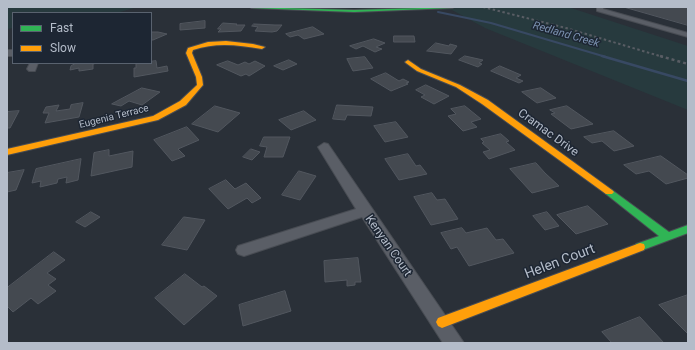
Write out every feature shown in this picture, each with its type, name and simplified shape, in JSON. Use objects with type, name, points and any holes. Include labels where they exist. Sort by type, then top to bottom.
[{"type":"street","points":[[252,7],[354,11],[452,7]]},
{"type":"street","points":[[600,7],[599,10],[688,35]]},
{"type":"street","name":"Eugenia Terrace","points":[[7,152],[147,121],[163,116],[183,104],[200,85],[199,77],[189,53],[190,49],[197,45],[221,43],[262,47]]},
{"type":"street","name":"Cramac Drive","points":[[408,62],[420,70],[458,86],[485,102],[623,202],[667,236]]},
{"type":"street","name":"Kenyan Court","points":[[324,147],[364,211],[442,322],[454,343]]},
{"type":"street","points":[[244,250],[364,211]]},
{"type":"street","name":"Helen Court","points":[[442,322],[688,229]]},
{"type":"green space","points":[[7,7],[137,7],[120,12],[12,12],[12,28],[7,29]]},
{"type":"green space","points":[[399,7],[568,7],[688,46],[688,110],[485,28],[452,10]]},
{"type":"building","points":[[624,7],[688,7],[688,25]]},
{"type":"building","points":[[205,21],[205,28],[180,30],[180,24]]},
{"type":"building","points":[[223,23],[245,25],[241,31],[218,32],[221,29],[218,29]]},
{"type":"building","points":[[254,24],[282,25],[277,31],[272,32],[255,31],[258,27],[252,26]]},
{"type":"building","points":[[313,27],[324,34],[304,39],[298,35],[290,37],[286,34]]},
{"type":"building","points":[[152,32],[167,34],[153,40]]},
{"type":"building","points":[[394,36],[414,36],[415,42],[394,42]]},
{"type":"building","points":[[374,39],[385,43],[376,47],[382,49],[375,52],[363,46],[356,49],[350,46]]},
{"type":"building","points":[[436,43],[457,46],[451,54],[427,51]]},
{"type":"building","points":[[465,56],[483,60],[479,63],[482,64],[478,67],[459,60]]},
{"type":"building","points":[[365,57],[373,68],[353,71],[347,59]]},
{"type":"building","points":[[289,60],[297,64],[283,70],[274,66]]},
{"type":"building","points":[[156,61],[157,68],[167,66],[168,71],[134,77],[134,68],[136,68],[136,64],[152,64],[152,62]]},
{"type":"building","points":[[228,61],[238,65],[245,62],[249,64],[255,61],[265,66],[249,76],[246,74],[241,76],[217,65]]},
{"type":"building","points":[[75,64],[93,64],[93,69],[79,71],[79,68],[70,70],[71,66]]},
{"type":"building","points":[[500,66],[521,75],[516,78],[523,81],[519,83],[491,71]]},
{"type":"building","points":[[386,73],[399,81],[403,79],[409,82],[406,83],[408,84],[391,91],[371,79]]},
{"type":"building","points":[[426,85],[449,96],[434,104],[421,97],[425,95],[416,90]]},
{"type":"building","points":[[142,88],[160,92],[142,105],[129,101],[121,106],[112,104]]},
{"type":"building","points":[[541,88],[556,98],[537,103],[522,92]]},
{"type":"building","points":[[83,103],[79,117],[45,123],[49,113],[43,113],[46,107],[59,105],[56,111],[70,109],[71,105]]},
{"type":"building","points":[[337,105],[373,107],[371,116],[347,115],[345,120],[333,119]]},
{"type":"building","points":[[215,106],[240,113],[218,132],[192,124]]},
{"type":"building","points":[[465,106],[481,119],[471,122],[477,127],[463,131],[448,116],[456,114],[451,109]]},
{"type":"building","points":[[567,106],[593,124],[571,129],[551,114],[555,113],[550,110]]},
{"type":"building","points":[[19,111],[10,128],[7,128],[7,112]]},
{"type":"building","points":[[304,111],[316,120],[291,130],[279,120]]},
{"type":"building","points":[[396,122],[408,137],[385,142],[374,126]]},
{"type":"building","points":[[187,127],[199,140],[178,149],[185,156],[172,161],[154,140]]},
{"type":"building","points":[[614,131],[634,146],[614,151],[602,141],[592,143],[584,137]]},
{"type":"building","points":[[501,134],[509,141],[506,142],[515,150],[489,159],[483,152],[490,150],[482,143],[484,142],[481,139]]},
{"type":"building","points":[[264,137],[290,137],[283,157],[264,157],[267,147],[260,146]]},
{"type":"building","points":[[251,149],[260,152],[252,160],[243,157]]},
{"type":"building","points":[[109,150],[109,156],[133,151],[132,167],[91,176],[94,153]]},
{"type":"building","points":[[408,154],[416,166],[420,165],[427,174],[399,180],[385,159]]},
{"type":"building","points":[[661,156],[688,175],[688,178],[666,184],[649,171],[636,174],[624,165]]},
{"type":"building","points":[[81,159],[78,180],[66,183],[67,177],[58,179],[57,183],[40,187],[41,181],[32,183],[36,169]]},
{"type":"building","points":[[536,163],[559,186],[532,193],[510,169]]},
{"type":"building","points":[[24,170],[16,190],[7,192],[7,173]]},
{"type":"building","points":[[299,171],[316,176],[300,200],[282,195]]},
{"type":"building","points":[[226,180],[235,189],[246,183],[261,198],[252,203],[247,198],[228,209],[209,189]]},
{"type":"building","points":[[432,193],[437,200],[445,199],[458,219],[431,225],[414,197]]},
{"type":"building","points":[[588,206],[608,224],[576,234],[557,215]]},
{"type":"building","points":[[91,212],[100,217],[85,227],[76,222]]},
{"type":"building","points":[[547,212],[559,226],[545,230],[533,216]]},
{"type":"building","points":[[184,217],[205,220],[187,250],[162,245]]},
{"type":"building","points":[[462,228],[466,233],[487,228],[496,240],[503,239],[514,253],[469,266],[457,247],[451,249],[441,233]]},
{"type":"building","points":[[54,252],[65,260],[47,273],[56,279],[48,285],[56,291],[38,304],[31,298],[13,312],[7,306],[7,288]]},
{"type":"building","points":[[358,258],[361,282],[355,282],[355,285],[347,286],[347,280],[325,282],[324,261]]},
{"type":"building","points":[[185,274],[217,296],[184,325],[155,298]]},
{"type":"building","points":[[285,291],[291,311],[243,326],[239,305]]},
{"type":"building","points":[[688,295],[688,334],[659,305]]},
{"type":"building","points":[[640,317],[664,343],[612,343],[602,332]]},
{"type":"waterway","name":"Redland Creek","points":[[438,12],[491,23],[606,57]]},
{"type":"waterway","name":"Redland Creek","points":[[602,56],[688,81]]},
{"type":"railway","points":[[483,7],[566,28],[663,57]]},
{"type":"railway","points":[[660,56],[688,64]]},
{"type":"traffic: fast","points":[[252,7],[354,11],[452,7]]},
{"type":"traffic: fast","points":[[609,192],[667,236]]},
{"type":"traffic: fast","points":[[640,247],[688,229]]},
{"type":"traffic: slow","points":[[7,152],[155,118],[183,103],[200,85],[199,77],[189,53],[190,49],[217,43],[235,43],[262,47]]},
{"type":"traffic: slow","points":[[408,62],[419,70],[458,86],[485,102],[609,192]]},
{"type":"traffic: slow","points":[[442,322],[640,247]]}]
